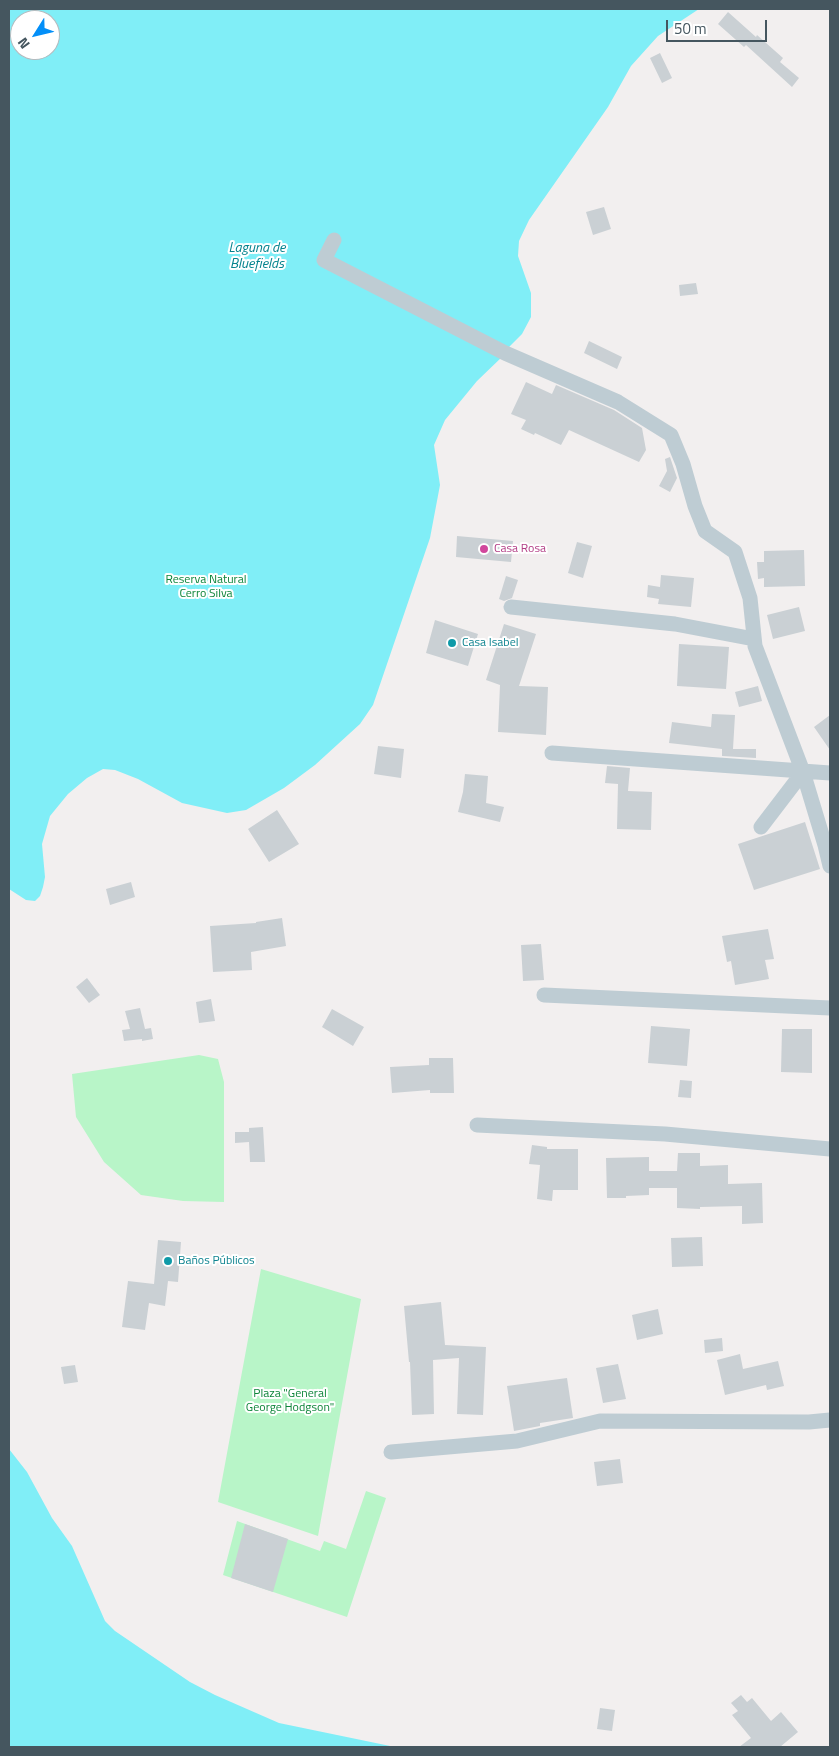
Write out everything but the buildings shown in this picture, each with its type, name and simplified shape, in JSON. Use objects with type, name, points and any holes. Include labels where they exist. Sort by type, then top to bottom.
[{"type":"street","points":[[334,240],[324,260],[505,353],[618,402],[671,435],[683,464],[695,506],[705,531],[735,552],[750,598],[754,639],[803,772],[826,845],[830,866]]},
{"type":"street","points":[[511,607],[675,624],[754,639]]},
{"type":"street","points":[[552,752],[830,773]]},
{"type":"street","points":[[760,827],[803,772]]},
{"type":"street","points":[[544,995],[830,1008]]},
{"type":"street","points":[[477,1125],[665,1134],[830,1149]]},
{"type":"street","points":[[391,1452],[517,1441],[600,1421],[809,1422],[830,1420]]},
{"type":"green space","points":[[199,1055],[218,1059],[224,1082],[224,1202],[183,1201],[141,1195],[104,1162],[76,1117],[72,1074]]},
{"type":"green space","name":"Plaza \"General George Hodgson\"","points":[[261,1269],[361,1299],[318,1536],[218,1502]]},
{"type":"green space","points":[[366,1491],[386,1498],[347,1617],[223,1575],[237,1521],[320,1551],[324,1541],[346,1549]]},
{"type":"water","name":"Laguna de Bluefields","points":[[9,9],[699,9],[658,36],[631,66],[608,107],[529,220],[519,241],[518,256],[531,293],[531,317],[522,334],[477,381],[445,420],[434,445],[440,485],[430,538],[373,705],[360,724],[315,765],[284,788],[246,810],[227,813],[182,803],[138,779],[115,770],[103,769],[87,778],[68,794],[50,816],[42,844],[45,877],[43,887],[40,896],[35,901],[26,900],[9,889]]},
{"type":"water","points":[[9,1449],[27,1472],[52,1518],[72,1546],[105,1621],[115,1631],[190,1682],[279,1723],[395,1747],[9,1747]]},
{"type":"place","name":"Casa Rosa","points":[[484,549]]},
{"type":"place","name":"Casa Isabel","points":[[452,643]]},
{"type":"place","name":"Baños Públicos","points":[[168,1261]]},
{"type":"park label","name":"Reserva Natural Cerro Silva","points":[[206,587]]}]
